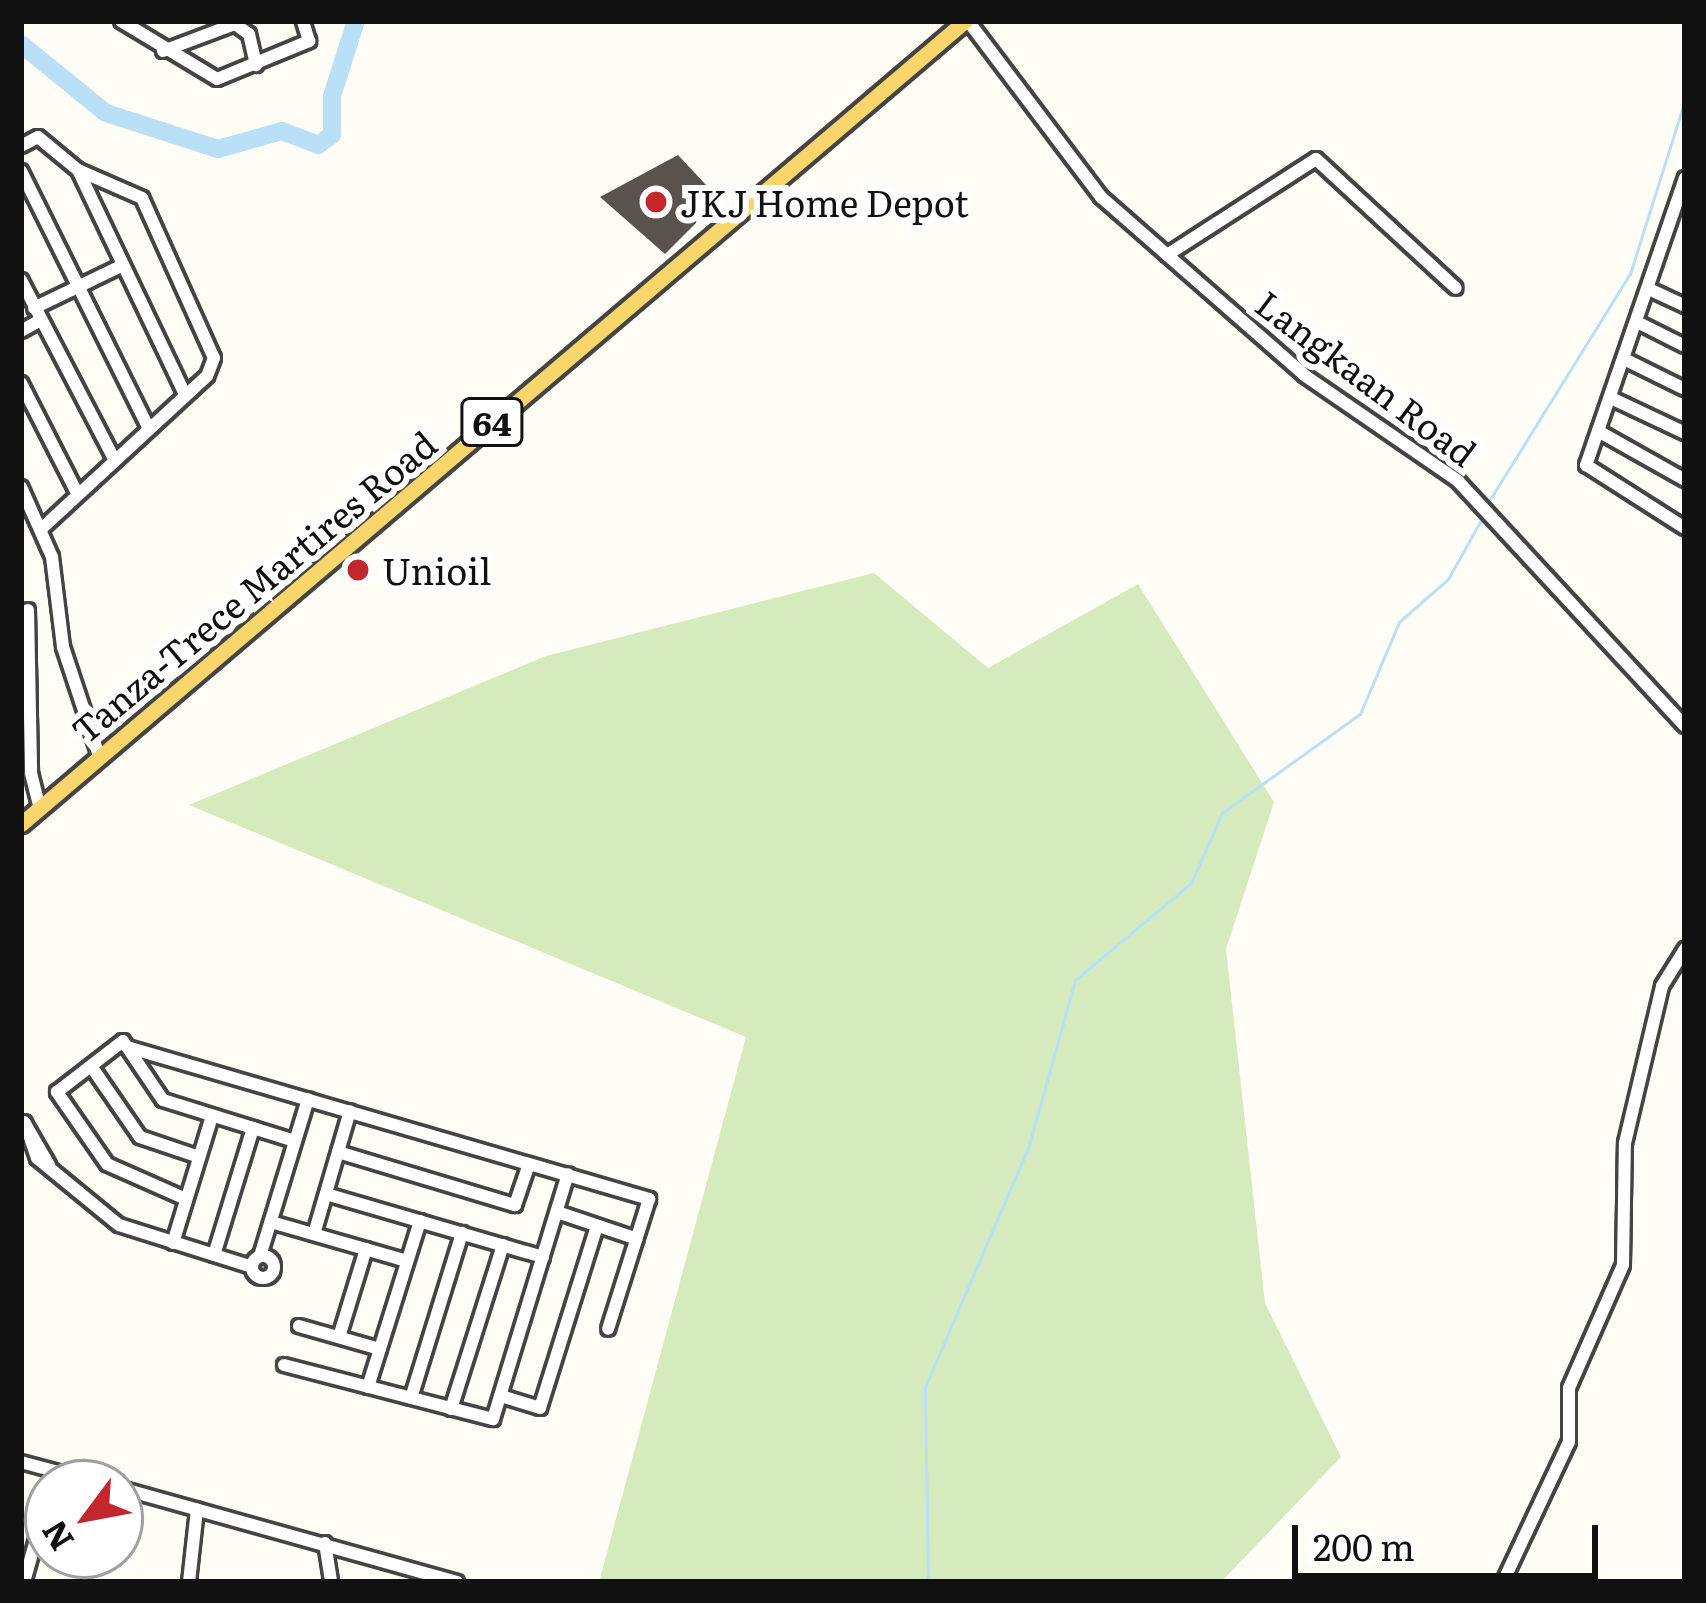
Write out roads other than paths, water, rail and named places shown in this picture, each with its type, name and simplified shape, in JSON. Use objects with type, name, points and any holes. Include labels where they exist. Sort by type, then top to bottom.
[{"type":"main road","name":"Tanza-Trece Martires Road","points":[[21,824],[963,22]]},
{"type":"street","points":[[121,21],[163,51],[217,79],[310,41],[303,21]]},
{"type":"street","name":"Langkaan Road","points":[[963,22],[1073,166],[1304,375],[1458,481],[1685,726]]},
{"type":"street","points":[[163,51],[235,24],[249,34],[256,65]]},
{"type":"street","points":[[21,146],[33,136],[78,170],[142,198],[214,358],[185,394],[42,528]]},
{"type":"street","points":[[1167,255],[1316,159],[1456,288]]},
{"type":"street","points":[[78,170],[185,394]]},
{"type":"street","points":[[21,171],[148,428]]},
{"type":"street","points":[[1685,180],[1652,290],[1586,465],[1685,528]]},
{"type":"street","points":[[21,331],[76,287],[121,266]]},
{"type":"street","points":[[21,280],[114,459]]},
{"type":"street","points":[[1652,290],[1685,306]]},
{"type":"street","points":[[1639,323],[1683,340]]},
{"type":"street","points":[[1624,359],[1685,389]]},
{"type":"street","points":[[21,382],[77,494]]},
{"type":"street","points":[[1611,398],[1685,433]]},
{"type":"street","points":[[1598,431],[1685,480]]},
{"type":"street","points":[[21,487],[42,528],[63,647],[99,756]]},
{"type":"street","points":[[28,610],[24,634],[27,762],[40,808]]},
{"type":"street","points":[[1503,1582],[1569,1442],[1569,1388],[1624,1265],[1625,1143],[1662,986],[1685,949]]},
{"type":"street","points":[[186,1199],[128,1179],[94,1150],[57,1092],[123,1041],[163,1100],[295,1142]]},
{"type":"street","points":[[128,1047],[650,1199],[608,1329]]},
{"type":"street","points":[[91,1066],[140,1137],[199,1156]]},
{"type":"street","points":[[23,1120],[25,1138],[72,1195],[119,1225],[214,1255],[256,1262],[308,1099]]},
{"type":"street","points":[[314,1234],[350,1111]]},
{"type":"street","points":[[173,1243],[212,1115]]},
{"type":"street","points":[[214,1255],[253,1128]]},
{"type":"street","points":[[338,1152],[515,1205],[529,1164]]},
{"type":"street","points":[[284,1365],[493,1419],[568,1174]]},
{"type":"street","points":[[326,1194],[543,1257]]},
{"type":"street","points":[[557,1212],[637,1239]]},
{"type":"street","points":[[368,1387],[420,1221]]},
{"type":"street","points":[[271,1222],[407,1262]]},
{"type":"street","points":[[501,1396],[540,1408],[597,1226]]},
{"type":"street","points":[[411,1398],[462,1233]]},
{"type":"street","points":[[451,1409],[503,1245]]},
{"type":"street","points":[[338,1337],[366,1250]]},
{"type":"street","points":[[298,1326],[380,1349]]},
{"type":"street","points":[[144,1495],[458,1582]]},
{"type":"street","points":[[189,1582],[197,1509]]},
{"type":"street","points":[[325,1544],[331,1582]]},
{"type":"waterway","points":[[21,44],[106,113],[218,149],[282,131],[318,145],[332,135],[332,96],[356,21]]},
{"type":"waterway","points":[[1489,501],[1630,274],[1685,100]]},
{"type":"waterway","points":[[928,1582],[925,1387],[1029,1145],[1075,980],[1191,883],[1222,813],[1360,714],[1399,622],[1448,579],[1481,520]]},
{"type":"place","name":"JKJ Home Depot","points":[[656,202]]},
{"type":"place","name":"Unioil","points":[[358,570]]}]
